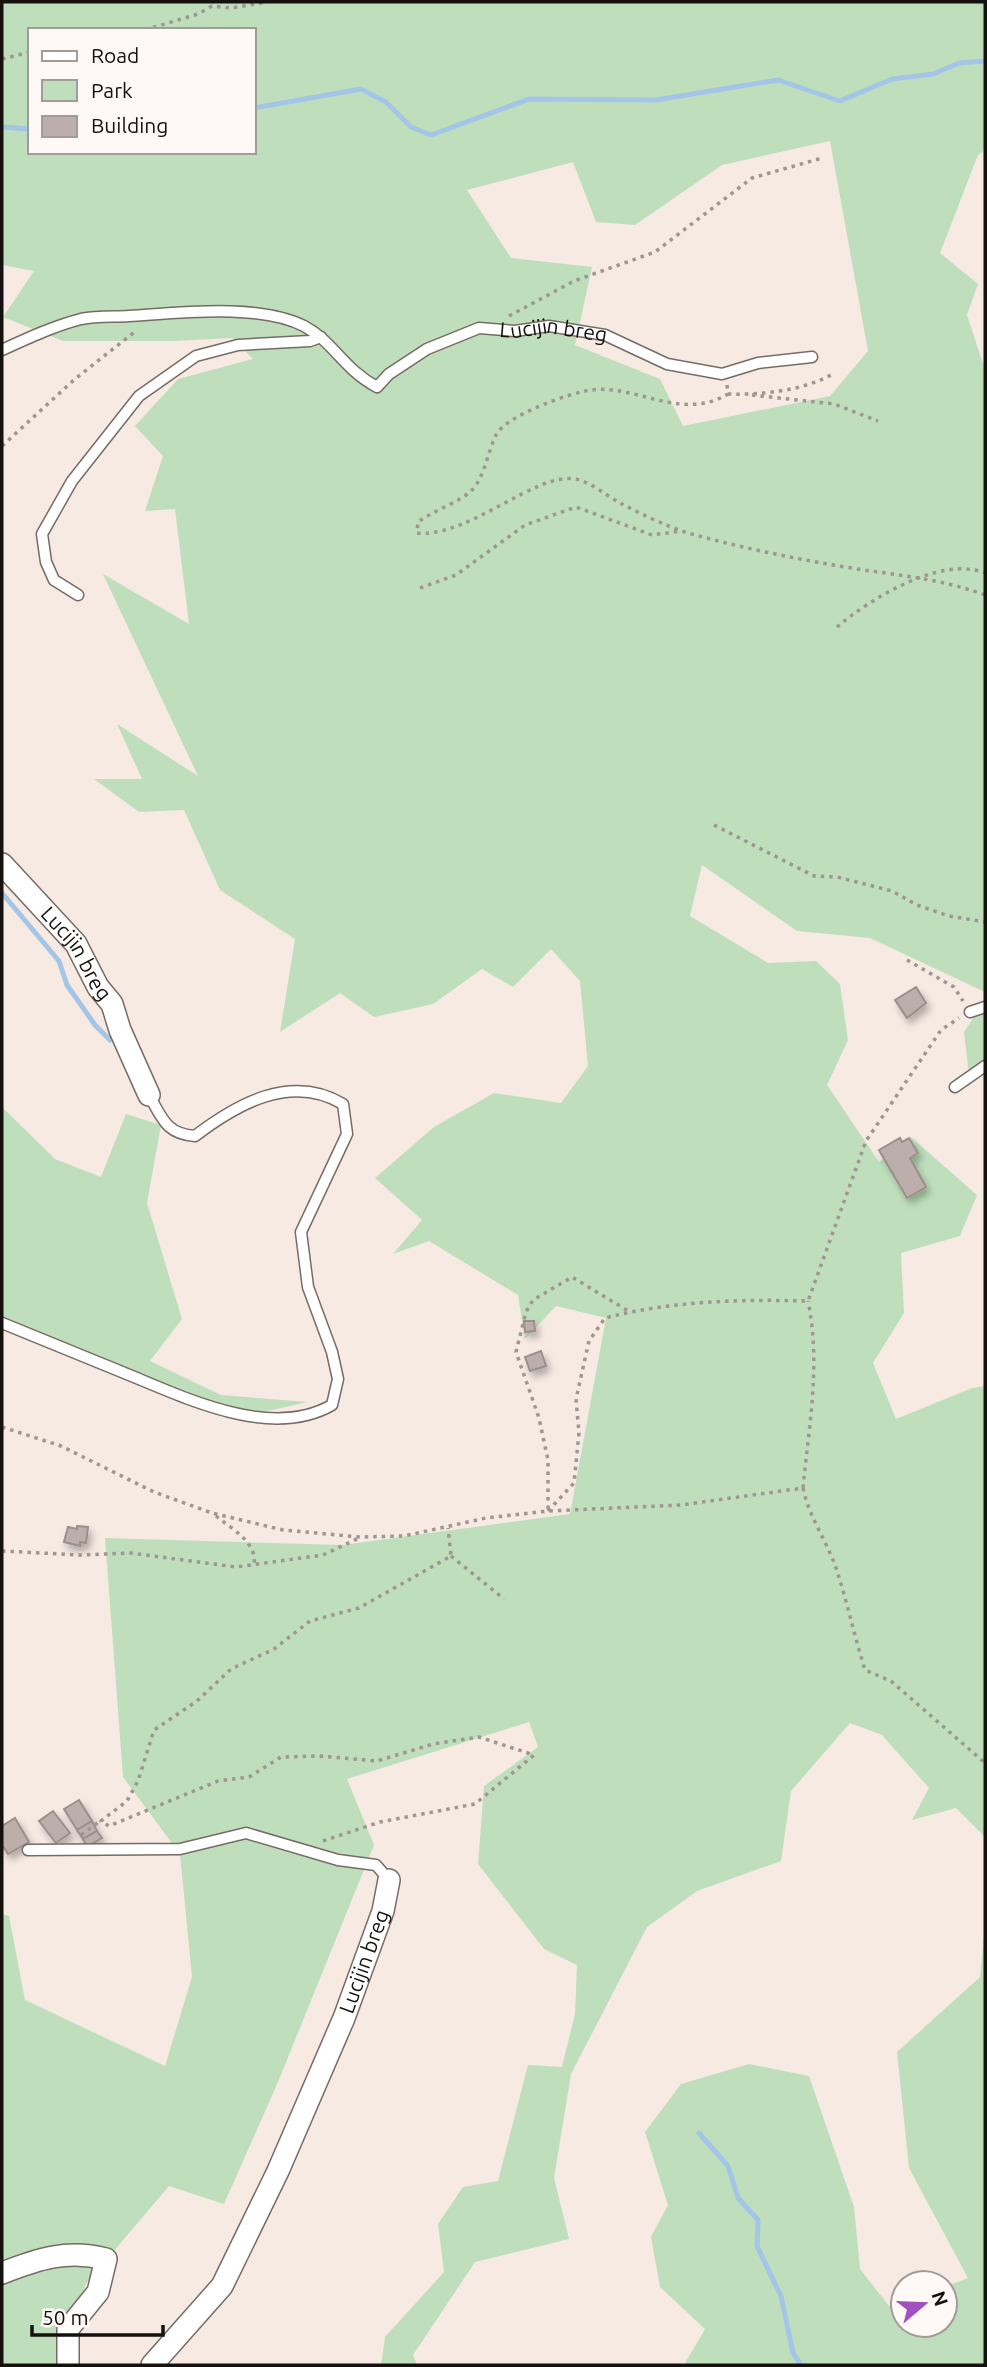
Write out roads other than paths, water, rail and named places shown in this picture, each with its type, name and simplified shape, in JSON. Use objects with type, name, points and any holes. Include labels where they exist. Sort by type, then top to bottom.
[{"type":"street","name":"Lucijin breg","points":[[2,864],[76,944],[98,987],[113,1004],[120,1030],[149,1095]]},
{"type":"street","name":"Lucijin breg","points":[[152,2365],[222,2286],[278,2171],[344,2018],[383,1911],[388,1880]]},
{"type":"street","points":[[2,2273],[46,2256],[81,2252],[106,2259],[97,2291],[68,2329],[68,2365]]},
{"type":"lane","name":"Lucijin breg","points":[[2,350],[39,332],[83,319],[166,314],[262,315],[301,324],[321,337],[356,376],[377,387],[389,374],[427,349],[479,328],[515,331],[549,326],[605,335],[667,364],[722,374],[758,363],[813,357]]},
{"type":"lane","points":[[78,595],[54,580],[46,562],[42,534],[72,481],[139,396],[196,356],[238,345],[310,341],[321,337]]},
{"type":"lane","points":[[970,1012],[985,1007]]},
{"type":"lane","points":[[956,1087],[985,1066]]},
{"type":"lane","points":[[2,1323],[212,1408],[249,1416],[289,1417],[317,1413],[332,1405],[338,1379],[332,1352],[308,1287],[301,1232],[347,1134],[343,1104],[331,1096],[276,1093],[253,1098],[225,1113],[195,1136],[178,1135],[166,1124],[149,1095]]},
{"type":"lane","name":"Lucijin breg","points":[[28,1850],[180,1849],[246,1833],[309,1852],[376,1866],[388,1880]]},
{"type":"waterway","points":[[256,108],[361,89],[386,102],[411,127],[431,135],[529,99],[656,100],[778,80],[840,101],[892,79],[933,74],[959,63],[985,61]]},
{"type":"waterway","points":[[2,127],[28,129]]},
{"type":"waterway","points":[[2,893],[59,961],[67,985],[95,1025],[110,1040]]},
{"type":"waterway","points":[[699,2133],[728,2166],[738,2198],[758,2220],[757,2246],[781,2296],[793,2353],[801,2365]]}]
